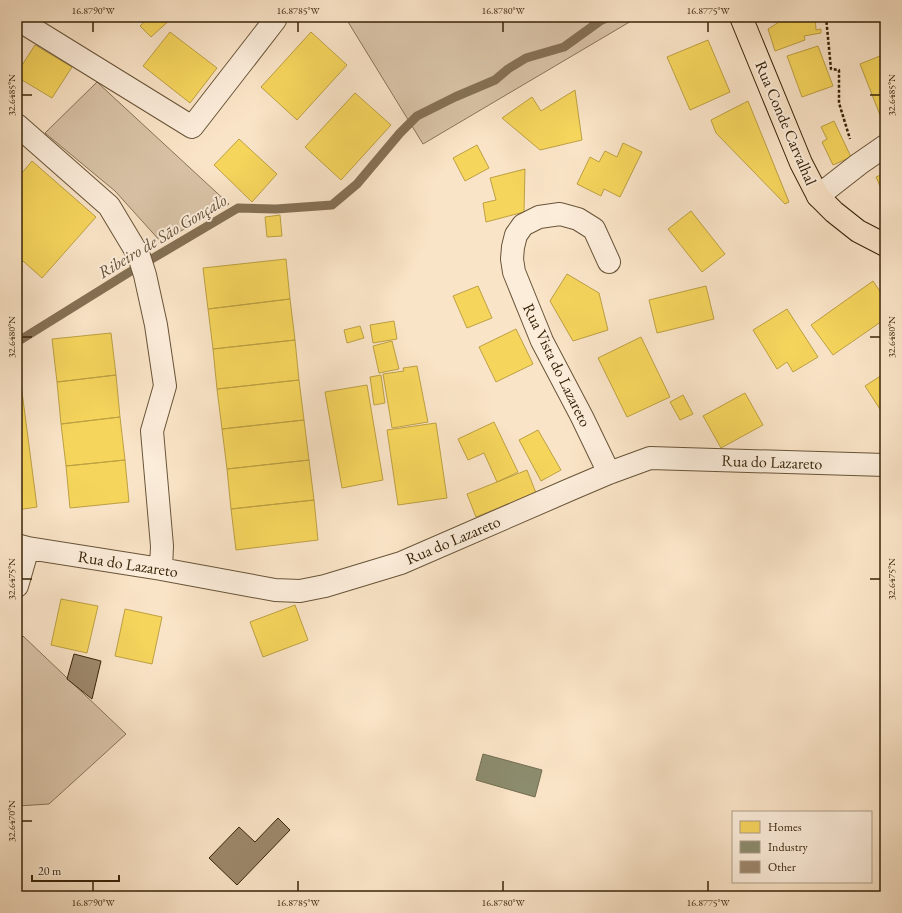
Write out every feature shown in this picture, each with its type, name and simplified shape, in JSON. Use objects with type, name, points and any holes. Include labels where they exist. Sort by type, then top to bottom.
[{"type":"main road","name":"Rua Conde Carvalhal","points":[[741,17],[801,163],[818,196],[834,212],[858,231],[885,245]]},
{"type":"street","points":[[17,19],[192,128],[275,20]]},
{"type":"street","points":[[17,125],[109,206],[142,266],[156,325],[165,386],[152,430],[162,546],[161,570]]},
{"type":"street","points":[[818,196],[858,164],[885,146]]},
{"type":"street","name":"Rua Vista do Lazareto","points":[[609,262],[594,229],[578,219],[560,214],[539,217],[524,225],[516,235],[513,247],[512,259],[514,272],[542,341],[610,473]]},
{"type":"street","name":"Rua do Lazareto","points":[[22,546],[275,590],[300,591],[325,586],[401,563],[610,473],[650,458],[885,465]]},
{"type":"street","points":[[17,586],[22,546]]},
{"type":"path","points":[[826,17],[831,69],[839,70],[839,103],[858,164]]},
{"type":"shaded area","points":[[345,17],[638,17],[423,144]]},
{"type":"shaded area","points":[[97,82],[229,204],[161,242],[115,191],[45,133]]},
{"type":"shaded area","points":[[23,636],[126,734],[49,804],[17,806],[17,643]]},
{"type":"building: Homes","points":[[149,17],[172,18],[151,37],[140,26]]},
{"type":"building: Homes","points":[[778,17],[815,17],[816,30],[821,29],[821,33],[804,36],[805,40],[775,51],[768,29],[779,22]]},
{"type":"building: Homes","points":[[170,32],[217,68],[190,103],[143,66]]},
{"type":"building: Homes","points":[[311,32],[347,65],[297,120],[261,87]]},
{"type":"building: Homes","points":[[708,40],[730,92],[690,110],[667,57]]},
{"type":"building: Homes","points":[[35,45],[72,67],[52,98],[17,77],[17,73]]},
{"type":"building: Homes","points":[[818,46],[833,86],[802,97],[787,56]]},
{"type":"building: Homes","points":[[885,54],[885,113],[880,115],[860,64]]},
{"type":"building: Homes","points":[[575,90],[582,140],[540,150],[502,118],[532,97],[541,111]]},
{"type":"building: Homes","points":[[355,93],[391,125],[341,180],[305,147]]},
{"type":"building: Homes","points":[[748,101],[789,202],[785,204],[716,133],[711,120]]},
{"type":"building: Homes","points":[[834,121],[851,157],[833,165],[822,142],[827,139],[821,127]]},
{"type":"building: Homes","points":[[239,139],[277,174],[252,202],[214,165]]},
{"type":"building: Homes","points":[[623,143],[642,152],[620,197],[604,189],[601,196],[577,184],[590,157],[599,162],[605,151],[617,157]]},
{"type":"building: Homes","points":[[477,145],[489,168],[465,181],[453,158]]},
{"type":"building: Homes","points":[[32,161],[96,217],[42,278],[23,261],[17,267],[17,179]]},
{"type":"building: Homes","points":[[525,169],[524,212],[486,222],[483,203],[496,200],[490,178]]},
{"type":"building: Homes","points":[[885,173],[885,197],[876,177]]},
{"type":"building: Homes","points":[[691,211],[725,254],[702,272],[668,229]]},
{"type":"building: Homes","points":[[280,215],[282,236],[267,237],[265,217]]},
{"type":"building: Homes","points":[[286,259],[290,299],[208,309],[203,268]]},
{"type":"building: Homes","points":[[567,274],[599,293],[608,330],[573,341],[550,301]]},
{"type":"building: Homes","points":[[873,281],[885,299],[885,319],[833,355],[811,325]]},
{"type":"building: Homes","points":[[478,286],[492,318],[467,328],[453,296]]},
{"type":"building: Homes","points":[[706,286],[714,319],[657,333],[649,300]]},
{"type":"building: Homes","points":[[290,299],[295,340],[213,349],[208,309]]},
{"type":"building: Homes","points":[[787,309],[818,357],[793,372],[787,362],[777,369],[753,330]]},
{"type":"building: Homes","points":[[394,321],[397,339],[373,343],[370,325]]},
{"type":"building: Homes","points":[[360,326],[364,338],[347,343],[344,330]]},
{"type":"building: Homes","points":[[516,329],[533,364],[496,382],[479,347]]},
{"type":"building: Homes","points":[[111,333],[116,375],[57,382],[52,339]]},
{"type":"building: Homes","points":[[641,337],[670,397],[627,417],[598,358]]},
{"type":"building: Homes","points":[[295,340],[299,380],[217,389],[213,349]]},
{"type":"building: Homes","points":[[392,341],[399,369],[379,373],[373,346]]},
{"type":"building: Homes","points":[[417,366],[428,422],[392,428],[383,374],[404,371],[403,368]]},
{"type":"building: Homes","points":[[885,373],[885,417],[865,386]]},
{"type":"building: Homes","points":[[116,375],[120,417],[61,424],[57,382]]},
{"type":"building: Homes","points":[[381,375],[385,403],[374,405],[370,377]]},
{"type":"building: Homes","points":[[299,380],[304,420],[222,429],[217,389]]},
{"type":"building: Homes","points":[[17,384],[21,384],[37,507],[17,510]]},
{"type":"building: Homes","points":[[367,385],[383,480],[342,488],[325,392]]},
{"type":"building: Homes","points":[[745,393],[763,425],[721,448],[703,416]]},
{"type":"building: Homes","points":[[683,395],[693,414],[680,420],[670,402]]},
{"type":"building: Homes","points":[[120,417],[125,460],[66,466],[61,424]]},
{"type":"building: Homes","points":[[304,420],[309,460],[227,469],[222,429]]},
{"type":"building: Homes","points":[[494,422],[518,472],[497,482],[484,453],[468,460],[458,439]]},
{"type":"building: Homes","points":[[436,423],[447,498],[398,505],[387,430]]},
{"type":"building: Homes","points":[[538,430],[561,470],[541,481],[519,440]]},
{"type":"building: Homes","points":[[125,460],[129,502],[70,508],[66,466]]},
{"type":"building: Homes","points":[[309,460],[314,500],[231,509],[227,469]]},
{"type":"building: Homes","points":[[527,470],[536,493],[476,517],[467,494]]},
{"type":"building: Homes","points":[[314,500],[318,540],[236,550],[231,509]]},
{"type":"building: Homes","points":[[61,599],[98,606],[87,653],[51,645]]},
{"type":"building: Homes","points":[[295,605],[308,640],[263,657],[250,622]]},
{"type":"building: Homes","points":[[125,609],[162,617],[152,664],[115,656]]},
{"type":"building: Industry","points":[[483,754],[542,770],[535,797],[476,780]]},
{"type":"building: Other","points":[[74,654],[101,661],[92,699],[67,679]]},
{"type":"building: Other","points":[[278,818],[290,830],[237,885],[209,858],[239,827],[255,842]]},
{"type":"waterway","name":"Ribeiro de São Gonçalo","points":[[17,342],[128,273],[238,208],[276,209],[332,205],[357,184],[400,133],[417,116],[455,97],[495,80],[508,69],[526,58],[564,47],[600,21],[609,17]]}]
